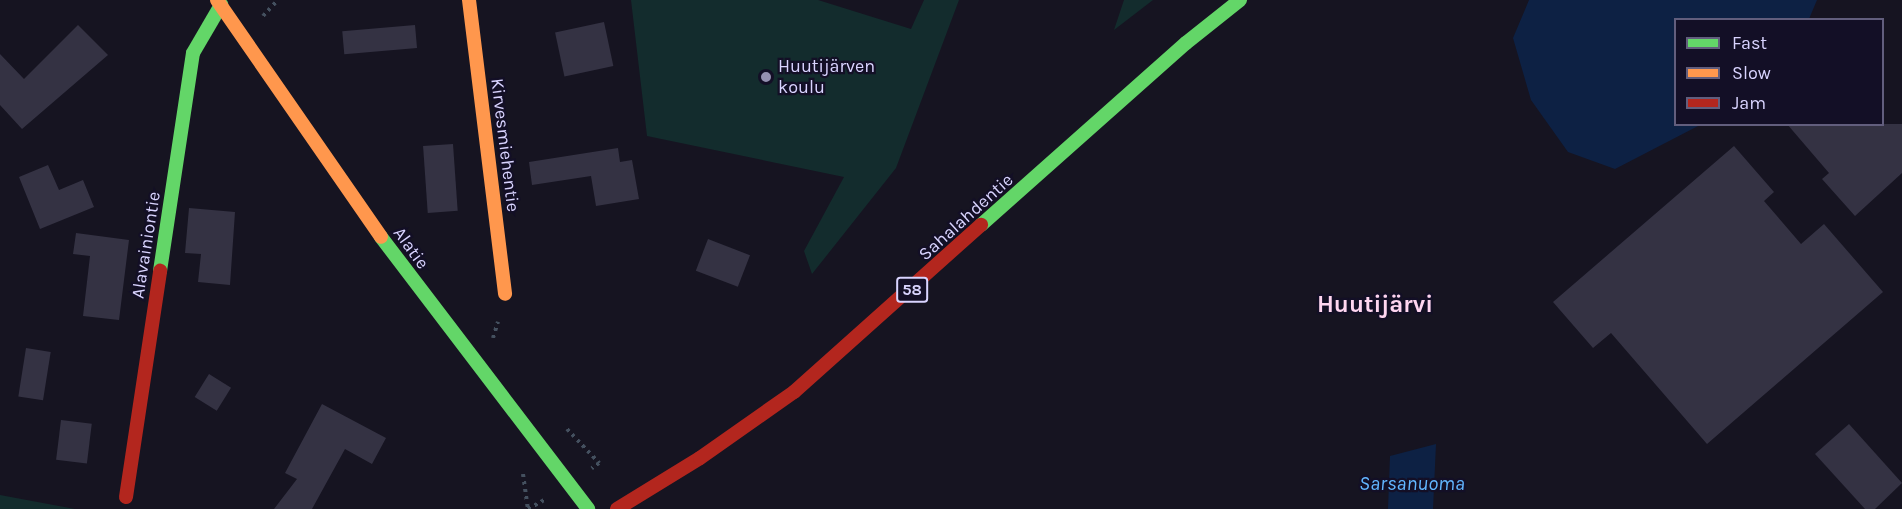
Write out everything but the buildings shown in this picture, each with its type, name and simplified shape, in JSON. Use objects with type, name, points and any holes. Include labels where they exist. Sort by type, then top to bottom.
[{"type":"street","name":"Kirvesmiehentie","points":[[469,0],[506,294]]},
{"type":"street","name":"Sahalahdentie","points":[[617,509],[700,459],[794,392],[1185,43],[1240,0]]},
{"type":"street","name":"Alavainiontie","points":[[126,497],[193,53],[219,3]]},
{"type":"street","name":"Alatie","points":[[219,3],[391,252],[588,509]]},
{"type":"green space","name":"Huutijärven koulu","points":[[631,0],[818,0],[911,29],[924,0],[959,0],[896,168],[812,274],[804,251],[844,177],[647,136]]},
{"type":"green space","points":[[1124,0],[1153,0],[1114,30]]},
{"type":"green space","points":[[0,495],[75,509],[0,509]]},
{"type":"water","points":[[1529,0],[1817,0],[1809,18],[1674,18],[1674,126],[1698,126],[1615,169],[1568,152],[1531,100],[1513,38]]},
{"type":"water","name":"Sarsanuoma","points":[[1436,444],[1433,509],[1388,509],[1390,456]]},
{"type":"traffic: fast","points":[[981,225],[1186,43],[1240,0]]},
{"type":"traffic: fast","points":[[160,271],[193,53],[221,5]]},
{"type":"traffic: fast","points":[[381,237],[588,509]]},
{"type":"traffic: slow","points":[[217,0],[381,237]]},
{"type":"traffic: slow","points":[[469,0],[505,294]]},
{"type":"traffic: jam","points":[[617,509],[700,458],[794,392],[981,225]]},
{"type":"traffic: jam","points":[[126,497],[160,271]]},
{"type":"place","name":"Huutijärven koulu","points":[[766,77]]},
{"type":"district","name":"Huutijärvi","points":[[1375,305]]}]
